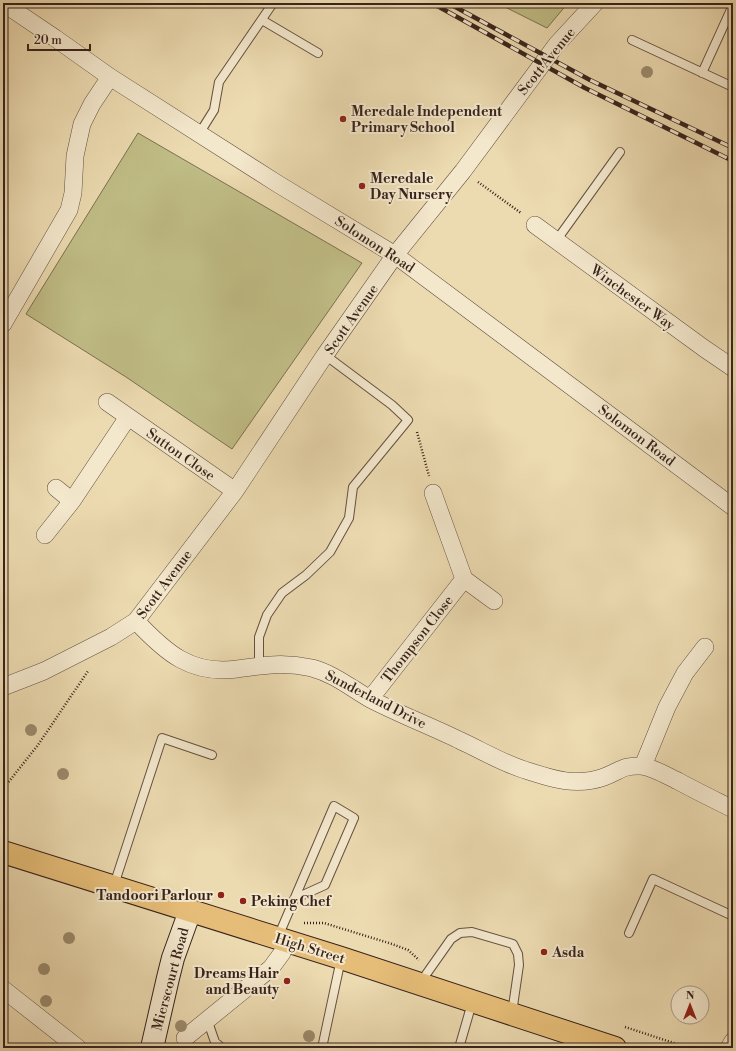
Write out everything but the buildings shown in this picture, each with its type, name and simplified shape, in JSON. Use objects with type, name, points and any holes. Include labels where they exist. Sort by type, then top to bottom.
[{"type":"main road","name":"High Street","points":[[3,852],[341,958],[615,1048]]},
{"type":"street","name":"Solomon Road","points":[[3,3],[110,77],[395,255],[733,507]]},
{"type":"street","name":"Scott Avenue","points":[[3,687],[44,671],[111,637],[136,621],[234,491],[395,255],[463,171],[552,50],[595,3]]},
{"type":"street","points":[[3,324],[69,210],[73,193],[75,156],[82,124],[92,104],[110,77]]},
{"type":"street","name":"Winchester Way","points":[[535,225],[733,367]]},
{"type":"street","name":"Sutton Close","points":[[107,402],[234,491]]},
{"type":"street","points":[[45,535],[72,501],[128,417]]},
{"type":"street","points":[[56,488],[72,501]]},
{"type":"street","points":[[433,493],[464,579],[494,601]]},
{"type":"street","name":"Thompson Close","points":[[370,699],[464,579]]},
{"type":"street","name":"Sunderland Drive","points":[[136,621],[156,643],[172,655],[200,668],[218,670],[277,664],[312,668],[329,674],[370,699],[522,769],[552,779],[574,783],[589,781],[605,776],[624,766],[643,766],[661,773],[733,810]]},
{"type":"street","points":[[643,766],[667,707],[685,673],[705,647]]},
{"type":"street","name":"Mierscourt Road","points":[[152,1048],[168,978],[190,911]]},
{"type":"street","points":[[185,1038],[271,968],[282,953],[281,940]]},
{"type":"street","points":[[3,989],[78,1048]]},
{"type":"street","points":[[729,1048],[733,1042]]},
{"type":"lane","points":[[199,134],[214,110],[219,82],[273,3]]},
{"type":"lane","points":[[702,72],[733,5]]},
{"type":"lane","points":[[262,20],[318,53]]},
{"type":"lane","points":[[632,40],[733,87]]},
{"type":"lane","points":[[556,241],[620,152]]},
{"type":"lane","points":[[259,665],[259,637],[267,615],[282,593],[306,575],[330,552],[349,518],[353,487],[408,420],[392,405],[326,355]]},
{"type":"lane","points":[[114,886],[162,738],[212,755]]},
{"type":"lane","points":[[281,940],[294,899],[334,806],[354,818],[325,885],[294,899]]},
{"type":"lane","points":[[629,933],[653,879],[733,916]]},
{"type":"lane","points":[[420,984],[451,939],[460,933],[472,932],[513,944],[518,954],[519,965],[512,1015]]},
{"type":"lane","points":[[322,1048],[341,958]]},
{"type":"lane","points":[[459,1048],[472,1001]]},
{"type":"lane","points":[[207,1019],[215,1042],[222,1048]]},
{"type":"path","points":[[463,171],[535,225]]},
{"type":"path","points":[[408,420],[415,426],[433,493]]},
{"type":"path","points":[[3,789],[38,745],[89,669]]},
{"type":"shaded area","points":[[497,3],[568,3],[547,28]]},
{"type":"shaded area","points":[[138,133],[362,263],[232,449],[126,377],[26,314]]},
{"type":"railway","points":[[432,3],[585,88],[733,161]]},
{"type":"railway","points":[[448,3],[590,80],[733,148]]},
{"type":"place","name":"Meredale Independent Primary School","points":[[343,119]]},
{"type":"place","name":"Meredale Day Nursery","points":[[362,186]]},
{"type":"place","name":"Tandoori Parlour","points":[[221,895]]},
{"type":"place","name":"Peking Chef","points":[[243,901]]},
{"type":"place","name":"Asda","points":[[544,952]]},
{"type":"place","name":"Dreams Hair and Beauty","points":[[287,981]]}]
